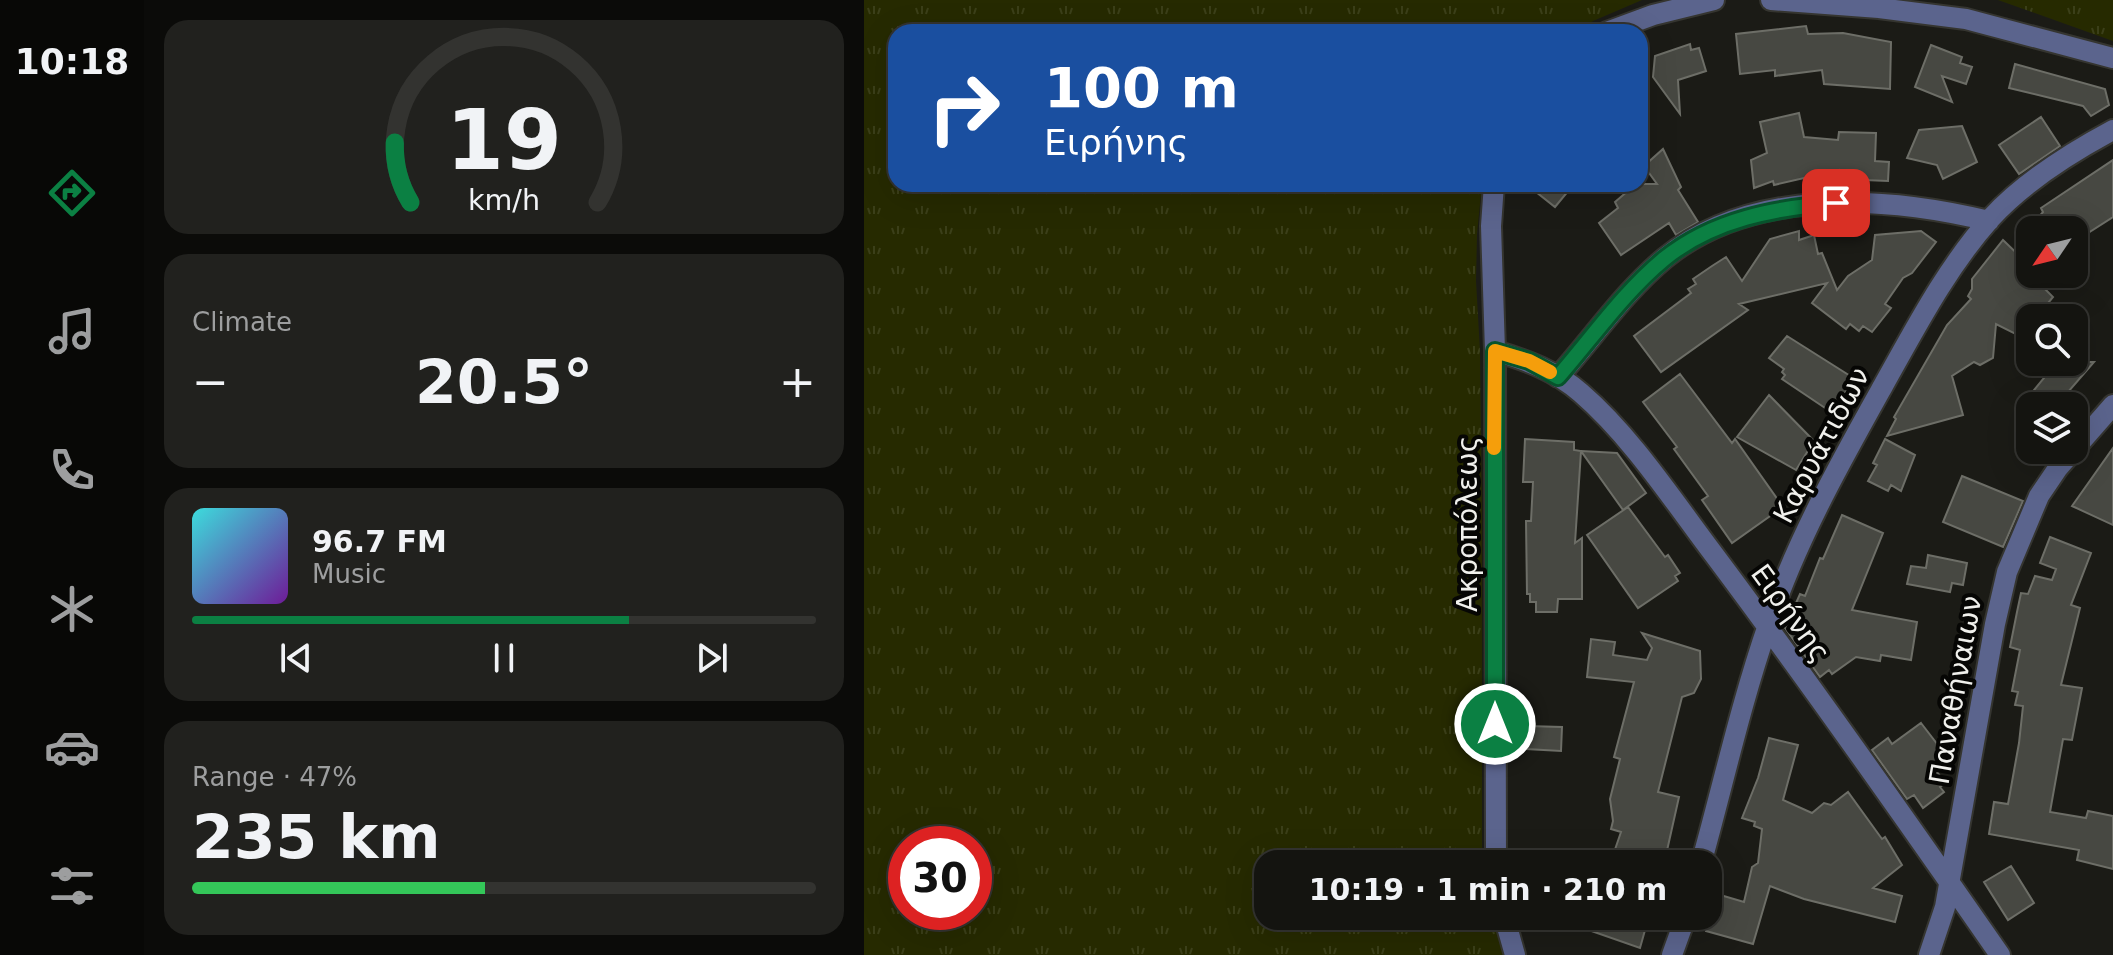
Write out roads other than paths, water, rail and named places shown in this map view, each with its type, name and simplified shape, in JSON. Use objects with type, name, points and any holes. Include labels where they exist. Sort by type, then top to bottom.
[{"type":"street","points":[[1629,24],[1714,0]]},
{"type":"street","points":[[1771,0],[1879,8],[1966,19],[2113,58]]},
{"type":"street","name":"Καρυάτιδων","points":[[1705,850],[1767,626],[1788,571],[1836,470],[1920,321],[1948,275],[1989,221],[2024,189],[2076,151],[2113,130]]},
{"type":"street","name":"Ακροπόλεως","points":[[1493,192],[1491,226],[1495,351],[1496,850]]},
{"type":"street","points":[[1558,377],[1658,264],[1685,245],[1728,224],[1765,211],[1836,203],[1929,208],[1989,221]]},
{"type":"street","name":"Ειρήνης","points":[[1495,351],[1529,361],[1578,390],[1618,431],[1767,626],[2000,955]]},
{"type":"street","name":"Παναθήναιων","points":[[1929,955],[1943,917],[1950,883],[1995,624],[2007,572],[2029,516],[2045,486],[2113,405]]},
{"type":"street","points":[[1508,930],[1515,955]]},
{"type":"street","points":[[1672,955],[1681,930]]}]
